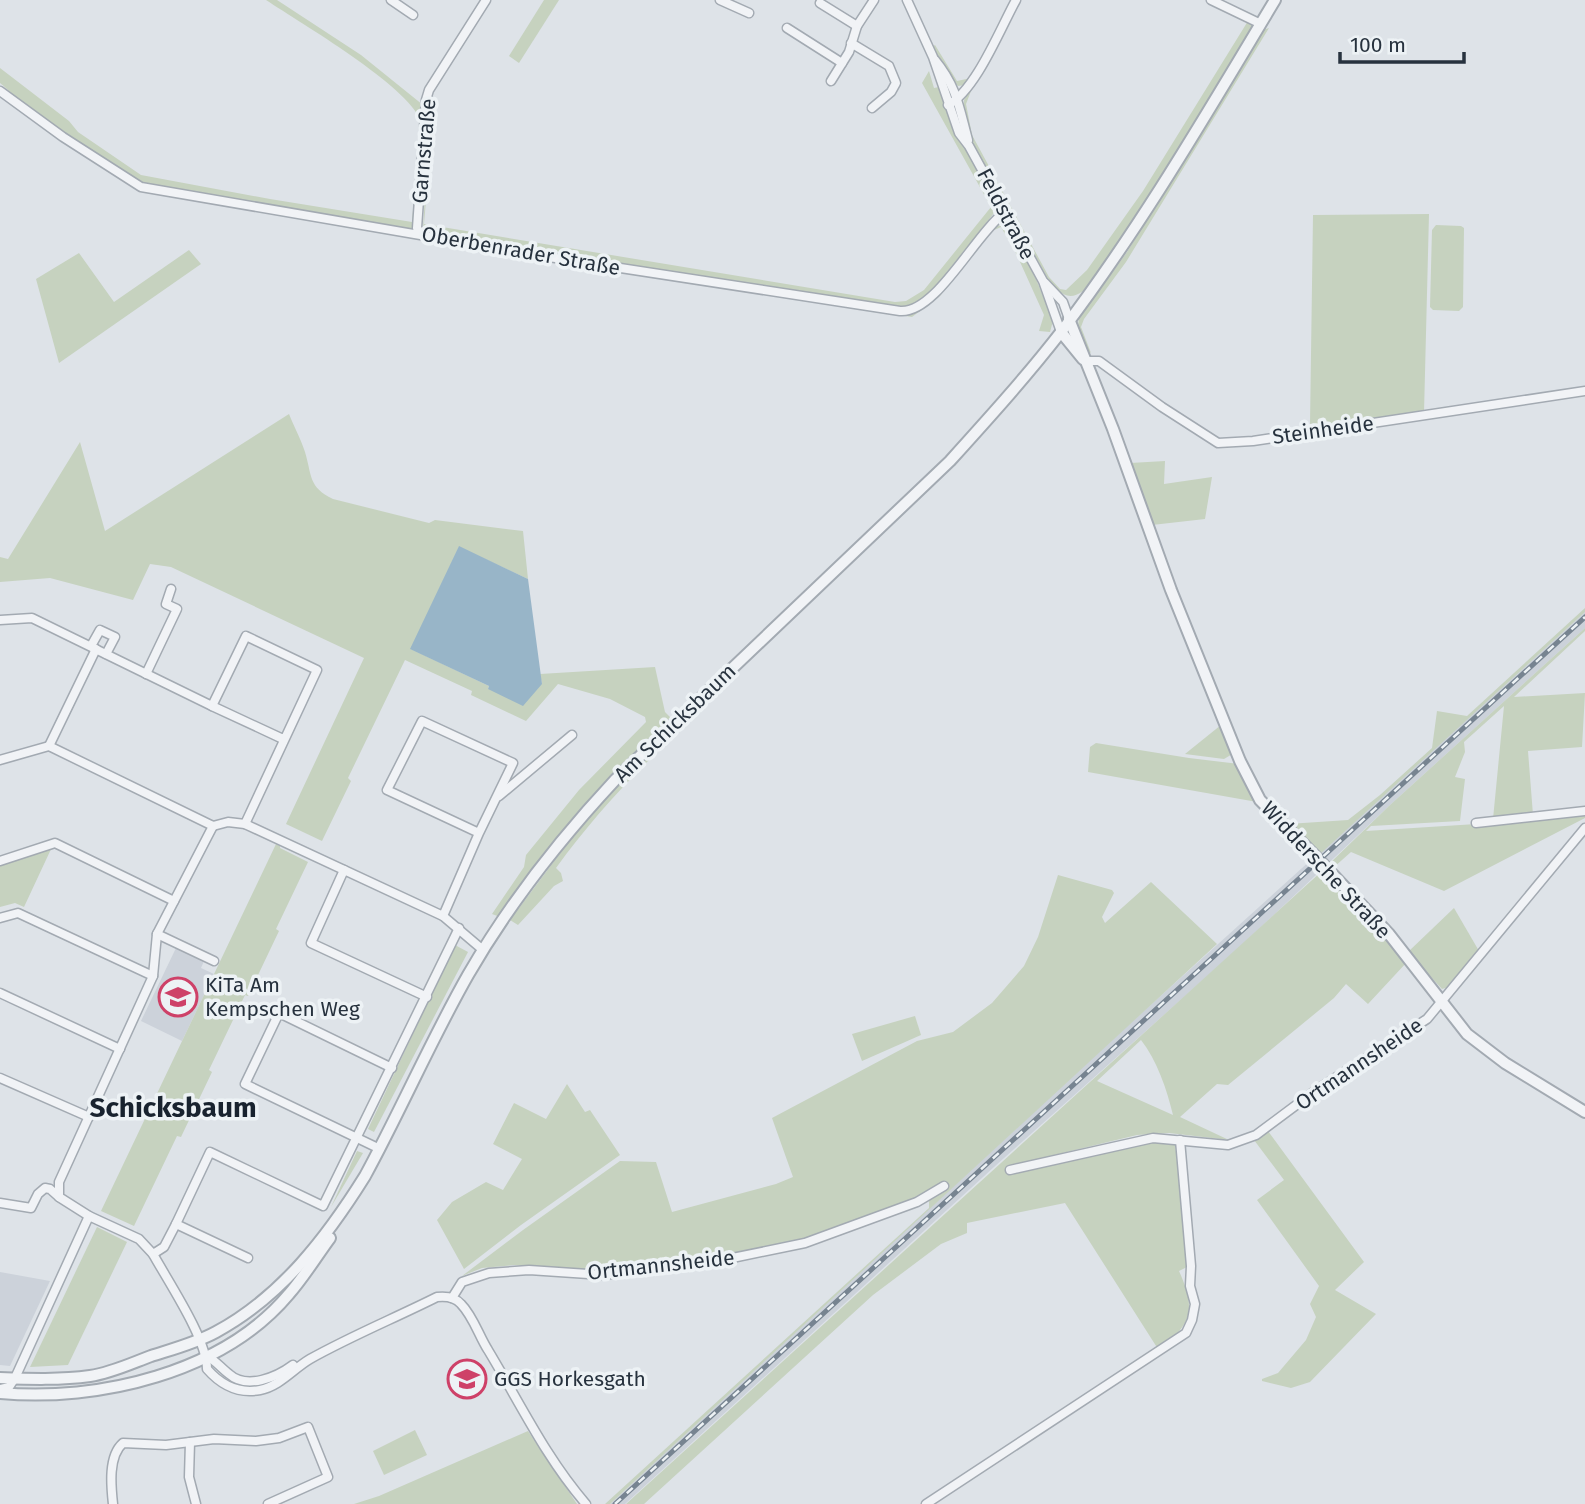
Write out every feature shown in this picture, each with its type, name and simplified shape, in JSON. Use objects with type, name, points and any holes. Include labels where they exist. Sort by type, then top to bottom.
[{"type":"street","points":[[391,0],[413,15]]},
{"type":"street","name":"Garnstraße","points":[[421,234],[417,228],[426,100],[429,90],[486,0]]},
{"type":"street","points":[[831,81],[842,63],[857,26],[874,0]]},
{"type":"street","name":"Feldstraße","points":[[907,0],[933,57],[960,133],[970,146],[1042,281],[1061,332]]},
{"type":"street","points":[[948,105],[959,99],[970,86],[1016,0]]},
{"type":"street","points":[[1210,0],[1261,24]]},
{"type":"street","name":"Am Schicksbaum","points":[[0,1391],[30,1396],[121,1387],[158,1377],[207,1356],[247,1331],[289,1294],[349,1212],[467,978],[483,950],[546,860],[616,779],[950,461],[1061,332],[1142,217],[1275,0]]},
{"type":"street","points":[[726,1],[749,13]]},
{"type":"street","points":[[820,3],[857,26]]},
{"type":"street","points":[[787,28],[842,63]]},
{"type":"street","points":[[851,43],[889,66],[896,83],[891,92],[872,108]]},
{"type":"street","name":"Feldstraße","points":[[933,57],[951,80],[959,99],[970,146]]},
{"type":"street","name":"Oberbenrader Straße","points":[[0,89],[63,137],[141,187],[536,255],[905,312],[917,308],[934,296],[987,229],[1005,212]]},
{"type":"street","name":"Feldstraße","points":[[1042,281],[1063,302],[1069,320]]},
{"type":"street","name":"Widdersche Straße","points":[[1069,320],[1113,429],[1171,590],[1240,761],[1260,800],[1389,934],[1467,1034],[1505,1063],[1585,1112]]},
{"type":"street","points":[[1061,332],[1085,361]]},
{"type":"street","name":"Steinheide","points":[[1085,361],[1099,361],[1162,407],[1218,443],[1253,441],[1585,391]]},
{"type":"street","points":[[146,674],[177,609],[166,604],[171,589]]},
{"type":"street","points":[[0,620],[32,618],[283,739]]},
{"type":"street","points":[[48,746],[100,630],[115,637],[106,654]]},
{"type":"street","points":[[212,706],[246,636],[317,670],[244,824]]},
{"type":"street","points":[[479,833],[387,790],[422,720],[530,770]]},
{"type":"street","points":[[495,799],[572,734]]},
{"type":"street","points":[[0,761],[48,746],[213,826],[229,822],[244,824],[443,916],[483,950]]},
{"type":"street","points":[[443,916],[513,763]]},
{"type":"street","points":[[1476,822],[1585,811]]},
{"type":"street","points":[[59,1197],[59,1182],[153,976],[157,934],[213,826]]},
{"type":"street","name":"Ortmannsheide","points":[[1010,1170],[1153,1138],[1228,1145],[1256,1135],[1315,1091],[1427,1018],[1585,828]]},
{"type":"street","points":[[0,860],[55,843],[174,901]]},
{"type":"street","points":[[344,870],[311,943],[426,997]]},
{"type":"street","points":[[0,918],[18,914],[153,976]]},
{"type":"street","points":[[153,1254],[164,1247],[210,1152],[323,1206],[459,928]]},
{"type":"street","points":[[157,934],[215,961]]},
{"type":"street","points":[[0,993],[120,1049]]},
{"type":"street","points":[[380,1149],[245,1084],[279,1013],[392,1068]]},
{"type":"street","points":[[0,1078],[89,1117]]},
{"type":"street","points":[[926,1504],[1186,1333],[1195,1304],[1190,1286],[1191,1266],[1180,1140]]},
{"type":"street","name":"Am Schicksbaum","points":[[0,1378],[93,1376],[199,1340],[247,1313],[285,1280],[335,1220],[365,1176]]},
{"type":"street","name":"Ortmannsheide","points":[[307,1361],[437,1297],[452,1298],[461,1282],[489,1273],[529,1270],[603,1275],[713,1262],[805,1243],[917,1202],[944,1186]]},
{"type":"street","points":[[0,1203],[31,1208],[38,1194],[45,1188],[89,1216],[139,1239],[153,1254],[207,1356],[207,1369],[215,1379],[241,1390],[263,1390],[275,1385],[307,1361]]},
{"type":"street","points":[[0,1391],[9,1387],[15,1378],[89,1216]]},
{"type":"street","points":[[176,1224],[248,1258]]},
{"type":"street","points":[[452,1298],[466,1309],[547,1452],[586,1504]]},
{"type":"street","points":[[207,1356],[219,1363],[228,1374],[242,1380],[272,1377],[297,1363],[307,1361]]},
{"type":"street","points":[[113,1504],[113,1467],[117,1448],[122,1443],[166,1445],[214,1439],[256,1441],[279,1438],[308,1427],[328,1477],[268,1504]]},
{"type":"street","points":[[190,1442],[189,1477],[196,1504]]},
{"type":"shaded area","points":[[1585,612],[1585,628],[1390,805],[1243,944],[625,1504],[610,1504],[1123,1030]]},
{"type":"shaded area","name":"KiTa Am Kempschen Weg","points":[[176,948],[204,961],[201,968],[214,974],[182,1041],[141,1021]]},
{"type":"shaded area","points":[[0,1272],[50,1281],[10,1366],[0,1365]]},
{"type":"green space","points":[[266,0],[277,0],[361,55],[423,105],[415,222],[412,228],[406,230],[146,185],[70,139],[24,105],[0,83],[0,68],[69,121],[78,132],[141,175],[412,222],[421,121],[412,106],[352,56]]},
{"type":"green space","points":[[544,0],[559,0],[519,63],[509,56]]},
{"type":"green space","points":[[1248,21],[1254,27],[1151,198],[1083,291],[1072,296],[1063,294],[1048,279],[972,143],[964,100],[976,78],[966,104],[972,135],[1049,277],[1060,289],[1066,290],[1087,270],[1143,191]]},
{"type":"green space","points":[[1269,28],[1126,262],[1084,319],[1081,327],[1091,353],[1080,338],[1079,319],[1127,252],[1263,30]]},
{"type":"green space","points":[[935,45],[957,81],[971,78],[965,85],[958,86],[954,82],[932,47]]},
{"type":"green space","points":[[929,71],[934,88],[939,87],[954,127],[998,203],[992,207],[994,213],[930,294],[912,306],[895,308],[423,231],[430,105],[434,105],[424,224],[895,302],[906,301],[924,290],[991,207],[922,83]]},
{"type":"green space","points":[[1429,214],[1424,413],[1314,429],[1314,423],[1310,424],[1313,215]]},
{"type":"green space","points":[[996,225],[1007,227],[1012,232],[1036,279],[1053,321],[1050,332],[1039,331],[1044,315],[1001,227],[992,231],[940,296],[912,317],[426,240],[901,314],[917,311],[942,292]]},
{"type":"green space","points":[[1436,225],[1464,228],[1463,307],[1459,311],[1433,310],[1430,307],[1432,230]]},
{"type":"green space","points":[[189,250],[201,264],[59,363],[36,279],[79,253],[114,302]]},
{"type":"green space","points":[[289,414],[303,447],[312,480],[319,490],[333,499],[429,523],[435,520],[523,531],[528,579],[459,547],[411,649],[489,686],[488,689],[542,684],[540,674],[655,667],[665,712],[672,719],[500,917],[492,914],[524,867],[526,855],[579,790],[646,722],[645,717],[610,699],[558,684],[526,721],[471,695],[472,691],[405,660],[348,778],[351,781],[322,841],[286,824],[364,658],[171,567],[150,564],[133,600],[50,578],[0,582],[0,557],[8,559],[80,442],[105,531]]},
{"type":"green space","points":[[1165,461],[1164,484],[1212,477],[1205,519],[1152,525],[1130,463]]},
{"type":"green space","points":[[1585,608],[1585,612],[1320,854],[1288,824],[1348,820],[1432,748],[1437,711],[1467,716]]},
{"type":"green space","points":[[1585,628],[1585,631],[1514,697],[1585,693],[1582,747],[1528,751],[1533,815],[1493,819],[1504,706],[1464,742],[1465,752],[1455,777],[1465,779],[1460,821],[1371,826],[1366,831],[1492,823],[1585,813],[1585,818],[1444,891],[1351,852],[1333,868],[1329,864],[1390,805]]},
{"type":"green space","points":[[1221,725],[1234,753],[1224,759],[1185,754]]},
{"type":"green space","points":[[678,726],[681,729],[615,796],[556,868],[563,881],[554,886],[518,925],[510,920],[576,832],[615,788]]},
{"type":"green space","points":[[1096,743],[1239,764],[1257,802],[1088,772],[1090,747]]},
{"type":"green space","points":[[276,844],[308,862],[276,929],[279,931],[209,1070],[212,1072],[181,1137],[177,1136],[134,1226],[101,1211]]},
{"type":"green space","points":[[52,847],[24,907],[15,903],[0,907],[0,864]]},
{"type":"green space","points":[[1322,871],[1343,889],[1407,962],[1368,1004],[1346,984],[1334,998],[1228,1085],[1217,1084],[1180,1117],[1229,1140],[1169,1133],[1137,1135],[1009,1166],[1010,1175],[1143,1143],[1175,1142],[1187,1267],[1179,1271],[1189,1306],[1185,1324],[1158,1349],[1065,1203],[967,1223],[967,1233],[941,1244],[873,1295],[644,1504],[626,1504]],"holes":[[[1141,1040],[1161,1076],[1173,1115],[1097,1081]]]},
{"type":"green space","points":[[1058,875],[1112,890],[1114,893],[1102,917],[1105,923],[1151,882],[1217,944],[610,1504],[605,1504],[929,1208],[929,1200],[949,1185],[945,1181],[921,1196],[803,1239],[758,1250],[602,1270],[514,1265],[482,1268],[462,1276],[620,1161],[656,1162],[672,1212],[793,1177],[772,1118],[917,1041],[953,1032],[992,1003],[1024,966],[1038,937]]},
{"type":"green space","points":[[1454,908],[1479,951],[1449,987],[1442,989],[1408,952]]},
{"type":"green space","points":[[455,945],[468,952],[374,1132],[368,1129]]},
{"type":"green space","points":[[915,1016],[921,1035],[862,1061],[852,1034]]},
{"type":"green space","points":[[567,1084],[585,1112],[590,1110],[620,1155],[464,1269],[437,1220],[452,1202],[486,1182],[503,1190],[522,1159],[493,1144],[514,1103],[546,1119]]},
{"type":"green space","points":[[1268,1131],[1364,1262],[1335,1290],[1376,1314],[1310,1382],[1291,1388],[1262,1379],[1278,1373],[1306,1340],[1316,1317],[1310,1304],[1319,1286],[1257,1200],[1284,1180],[1254,1140]]},
{"type":"green space","points":[[357,1151],[363,1153],[331,1207]]},
{"type":"green space","points":[[97,1227],[127,1242],[68,1365],[30,1367]]},
{"type":"green space","points":[[415,1430],[427,1455],[384,1475],[373,1451]]},
{"type":"green space","points":[[528,1431],[577,1504],[354,1504],[379,1496]]},
{"type":"water","points":[[459,546],[528,579],[542,684],[523,706],[488,689],[489,686],[410,649]]},
{"type":"railway","points":[[615,1504],[1585,617]]},
{"type":"place","name":"KiTa Am Kempschen Weg","points":[[178,997]]},
{"type":"place","name":"GGS Horkesgath","points":[[467,1379]]},
{"type":"district","name":"Schicksbaum","points":[[173,1107]]}]
